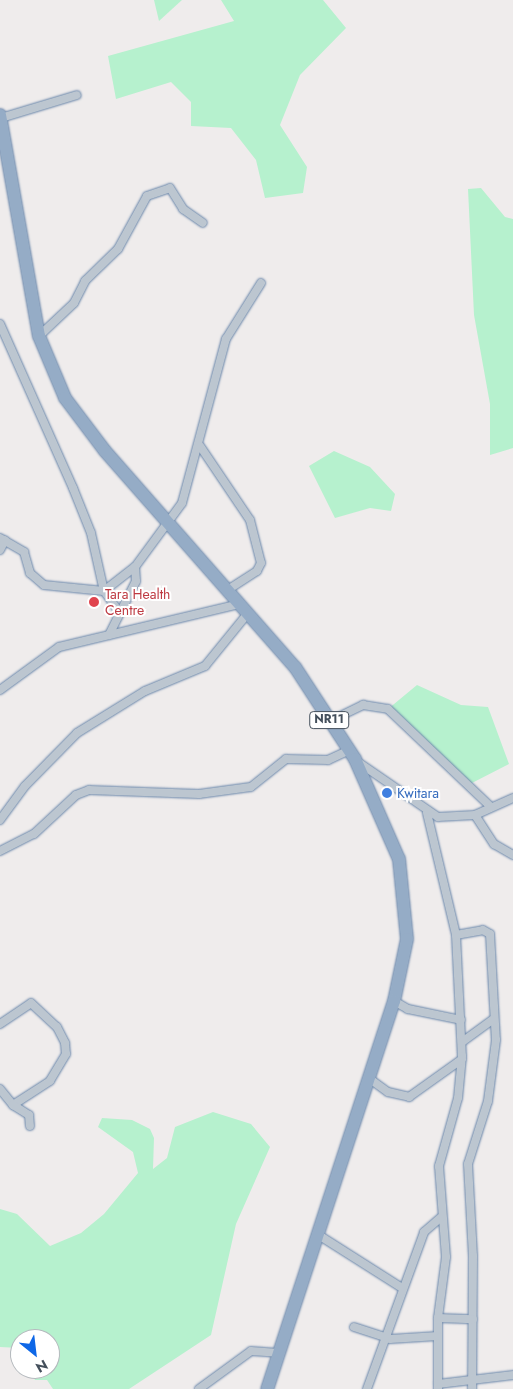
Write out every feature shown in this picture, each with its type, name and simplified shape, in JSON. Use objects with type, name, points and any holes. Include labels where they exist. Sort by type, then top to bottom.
[{"type":"highway","name":"NR11","points":[[0,116],[38,336],[76,415],[295,667],[352,754],[402,876],[407,938],[394,1001],[370,1079],[278,1352],[268,1389]]},
{"type":"street","points":[[0,116],[77,95]]},
{"type":"street","points":[[38,336],[74,303],[85,281],[118,249],[146,196],[170,188],[183,209],[204,223]]},
{"type":"street","points":[[0,550],[3,539],[24,552],[30,573],[44,585],[104,591],[135,567],[182,503],[200,446],[226,339],[261,283]]},
{"type":"street","points":[[0,324],[77,496],[104,591],[120,613]]},
{"type":"street","points":[[200,446],[250,520],[260,563],[257,571],[229,589]]},
{"type":"street","points":[[108,635],[136,581],[135,567]]},
{"type":"street","points":[[0,690],[59,647],[108,635],[244,608]]},
{"type":"street","points":[[0,820],[25,786],[77,733],[145,691],[205,666],[244,608]]},
{"type":"street","points":[[330,721],[363,705],[388,709],[491,807]]},
{"type":"street","points":[[0,851],[34,834],[76,795],[89,790],[199,794],[251,787],[286,759],[328,760],[352,754],[427,813],[445,818],[475,814],[513,798]]},
{"type":"street","points":[[427,813],[456,935],[462,1042],[462,1059],[455,1116],[440,1166],[441,1217],[446,1257],[438,1318],[438,1386],[472,1385],[512,1376]]},
{"type":"street","points":[[475,814],[494,844],[513,855]]},
{"type":"street","points":[[456,935],[483,930],[490,934],[494,1019],[495,1069],[468,1164],[473,1319],[472,1385]]},
{"type":"street","points":[[394,1001],[408,1009],[461,1020]]},
{"type":"street","points":[[0,1024],[31,1003],[56,1027],[65,1043],[66,1054],[50,1081],[13,1105]]},
{"type":"street","points":[[462,1042],[494,1019]]},
{"type":"street","points":[[370,1079],[388,1092],[409,1097],[462,1059]]},
{"type":"street","points":[[0,1089],[13,1105],[30,1115],[30,1126]]},
{"type":"street","points":[[367,1389],[383,1336],[424,1232],[441,1217]]},
{"type":"street","points":[[317,1234],[402,1288]]},
{"type":"street","points":[[438,1318],[473,1319]]},
{"type":"street","points":[[354,1327],[383,1336],[438,1336]]},
{"type":"street","points":[[199,1389],[252,1351],[278,1352]]},
{"type":"green space","points":[[154,0],[182,0],[159,21]]},
{"type":"green space","points":[[221,0],[323,0],[346,28],[300,75],[280,125],[307,167],[303,193],[265,198],[256,160],[231,128],[191,126],[191,102],[171,82],[116,99],[108,56],[234,21]]},
{"type":"green space","points":[[481,188],[505,217],[513,219],[513,448],[490,455],[490,404],[474,315],[468,189]]},
{"type":"green space","points":[[334,451],[370,467],[395,494],[391,511],[370,508],[335,518],[309,466]]},
{"type":"green space","points":[[417,685],[461,705],[488,707],[509,764],[470,784],[388,709]]},
{"type":"green space","points":[[213,1112],[251,1124],[270,1147],[236,1224],[211,1335],[129,1389],[53,1389],[47,1380],[35,1380],[60,1379],[60,1329],[10,1329],[10,1348],[0,1347],[0,1209],[17,1214],[50,1246],[81,1233],[104,1214],[138,1173],[133,1152],[98,1127],[102,1118],[132,1120],[150,1129],[154,1138],[153,1169],[167,1158],[175,1127]]},
{"type":"place","name":"Tara Health Centre","points":[[94,602]]},
{"type":"place","name":"Kwitara","points":[[387,793]]}]
